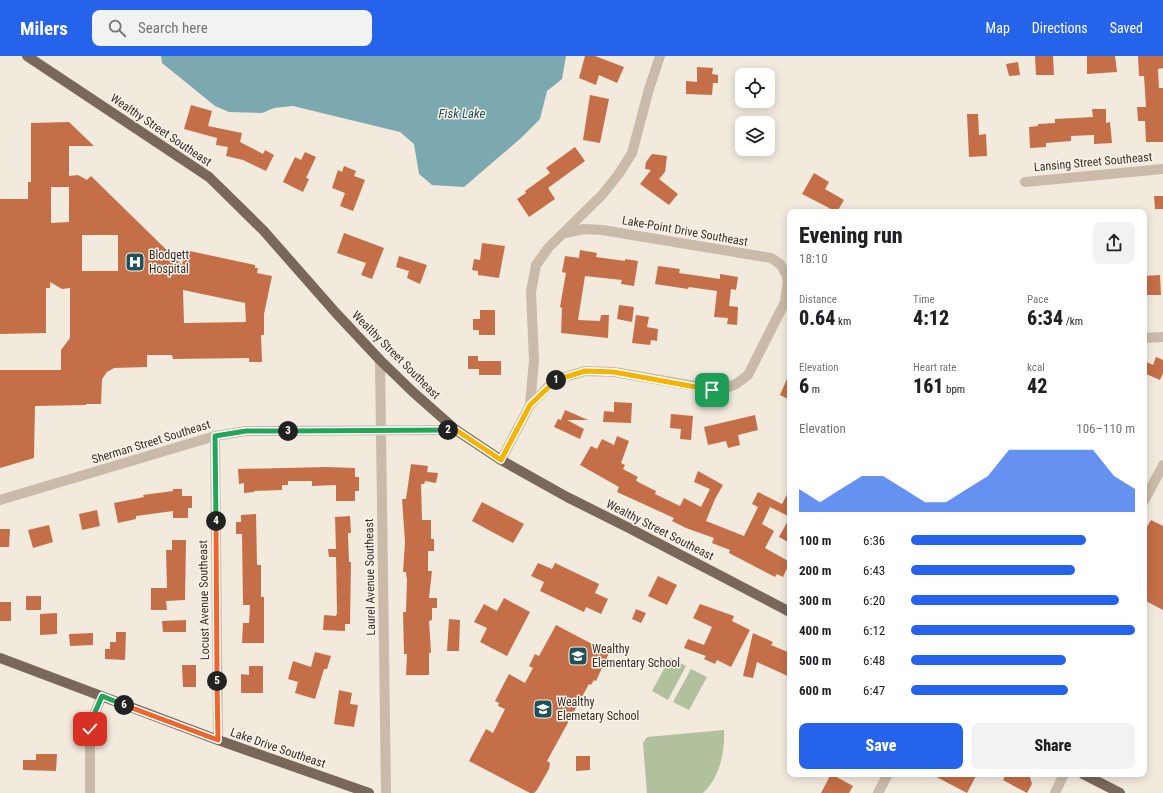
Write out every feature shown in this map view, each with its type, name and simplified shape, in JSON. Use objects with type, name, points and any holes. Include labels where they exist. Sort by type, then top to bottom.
[{"type":"main road","name":"Wealthy Street Southeast","points":[[27,56],[209,177],[263,230],[336,313],[380,360],[456,430],[501,460],[567,498],[629,528],[787,610]]},
{"type":"main road","name":"Lake Drive Southeast","points":[[0,658],[218,740],[369,793]]},
{"type":"main road","points":[[1090,777],[1120,793]]},
{"type":"street","points":[[501,460],[530,405],[534,360],[531,292],[536,265],[549,248],[565,233],[618,175],[632,153],[649,89],[660,56]]},
{"type":"street","name":"Lansing Street Southeast","points":[[1025,182],[1163,169]]},
{"type":"street","name":"Lake-Point Drive Southeast","points":[[565,233],[584,229],[602,230],[771,258],[780,264],[787,278]]},
{"type":"street","name":"Lake-Point Drive Southeast","points":[[530,405],[555,380],[585,371],[614,372],[712,390],[726,388],[736,384],[748,375],[786,302],[787,292]]},
{"type":"street","points":[[1147,338],[1163,336]]},
{"type":"street","name":"Laurel Avenue Southeast","points":[[380,360],[386,793]]},
{"type":"street","name":"Sherman Street Southeast","points":[[0,500],[215,436],[246,431],[456,430]]},
{"type":"street","name":"Locust Avenue Southeast","points":[[215,436],[218,740]]},
{"type":"street","points":[[1147,495],[1163,465]]},
{"type":"street","points":[[90,793],[90,729],[93,717],[102,696]]},
{"type":"street","points":[[878,793],[886,777]]},
{"type":"street","points":[[1055,793],[1063,777]]},
{"type":"green space","points":[[670,658],[686,666],[668,700],[652,691]]},
{"type":"green space","points":[[691,669],[707,677],[689,710],[673,702]]},
{"type":"green space","points":[[724,730],[724,747],[720,764],[714,780],[703,793],[647,793],[643,743],[647,737]]},
{"type":"water","name":"Fisk Lake","points":[[161,56],[566,56],[562,79],[547,91],[540,119],[521,138],[464,187],[432,185],[419,174],[414,144],[400,132],[293,106],[274,108],[262,113],[229,112],[215,106],[162,63]]},
{"type":"building","points":[[585,56],[595,56],[624,67],[617,83],[599,75],[596,85],[579,78]]},
{"type":"building","points":[[1035,56],[1053,56],[1054,75],[1036,75]]},
{"type":"building","points":[[1087,56],[1115,56],[1117,72],[1087,74]]},
{"type":"building","points":[[1138,56],[1163,56],[1163,68],[1158,69],[1159,88],[1163,88],[1163,142],[1146,142],[1145,121],[1138,121],[1137,107],[1146,107],[1144,76],[1139,76]]},
{"type":"building","points":[[1018,62],[1020,75],[1009,76],[1006,64]]},
{"type":"building","points":[[697,67],[713,68],[712,74],[718,75],[718,83],[713,83],[712,95],[686,94],[686,81],[697,82]]},
{"type":"building","points":[[590,95],[609,99],[600,143],[583,140]]},
{"type":"building","points":[[191,105],[212,111],[208,126],[242,133],[240,142],[263,154],[265,150],[274,155],[266,171],[243,160],[226,156],[228,147],[216,145],[217,138],[184,129]]},
{"type":"building","points":[[1092,109],[1106,109],[1106,123],[1110,122],[1112,143],[1094,144],[1094,135],[1071,136],[1071,141],[1046,143],[1046,147],[1030,148],[1029,127],[1038,126],[1038,124],[1055,123],[1055,119],[1093,117]]},
{"type":"building","points":[[967,114],[978,114],[979,135],[986,134],[987,156],[969,157]]},
{"type":"building","points":[[69,122],[94,146],[69,146],[69,176],[78,175],[87,180],[91,176],[182,265],[185,250],[255,265],[255,268],[258,268],[257,273],[272,276],[264,314],[264,335],[261,335],[262,362],[249,362],[249,358],[173,359],[172,355],[147,355],[147,367],[114,368],[107,372],[102,379],[101,404],[35,406],[34,458],[0,468],[0,370],[61,370],[61,350],[70,338],[70,288],[62,289],[50,282],[50,288],[46,288],[46,333],[0,334],[0,199],[28,199],[28,182],[31,182],[31,123]],"holes":[[[51,187],[69,187],[69,222],[51,223]],[[82,235],[118,235],[118,271],[82,271]],[[183,290],[245,303],[246,322],[184,323]]]},
{"type":"building","points":[[575,147],[585,161],[548,188],[555,199],[529,217],[517,199],[526,193],[525,191],[550,173],[546,168]]},
{"type":"building","points":[[305,152],[316,157],[306,178],[309,179],[303,192],[283,182],[295,157],[301,160]]},
{"type":"building","points":[[652,154],[667,156],[665,172],[659,179],[678,194],[669,205],[640,184],[651,170],[645,169],[646,162]]},
{"type":"building","points":[[344,166],[356,171],[354,176],[365,180],[353,211],[340,206],[345,193],[332,188],[338,170],[342,172]]},
{"type":"building","points":[[814,173],[829,182],[825,189],[844,200],[839,209],[831,209],[802,194]]},
{"type":"building","points":[[1154,196],[1163,196],[1163,209],[1155,209]]},
{"type":"building","points":[[344,233],[384,248],[372,279],[361,275],[366,263],[337,253]]},
{"type":"building","points":[[482,243],[505,246],[499,278],[478,275],[478,271],[472,270],[474,259],[480,260]]},
{"type":"building","points":[[580,250],[597,253],[596,257],[625,261],[625,259],[638,261],[634,286],[621,284],[622,280],[585,276],[578,320],[600,321],[601,315],[609,315],[608,338],[561,333],[562,308],[560,307],[566,273],[562,272],[565,256],[579,258]]},
{"type":"building","points":[[399,256],[427,265],[420,284],[407,278],[409,271],[396,267]]},
{"type":"building","points":[[658,266],[680,269],[679,273],[720,279],[720,274],[738,277],[736,290],[731,289],[729,306],[738,307],[737,325],[727,324],[728,318],[714,317],[717,291],[689,287],[688,289],[655,284]]},
{"type":"building","points":[[1160,275],[1161,295],[1147,295],[1147,276]]},
{"type":"building","points":[[619,305],[634,307],[632,322],[617,319]]},
{"type":"building","points":[[480,310],[495,310],[495,335],[479,335],[479,330],[473,330],[473,319],[480,319]]},
{"type":"building","points":[[636,315],[649,317],[647,327],[658,329],[657,341],[651,340],[650,345],[632,343]]},
{"type":"building","points":[[468,356],[478,356],[478,361],[501,361],[501,375],[479,375],[479,369],[468,369]]},
{"type":"building","points":[[1156,357],[1163,360],[1163,373],[1160,380],[1147,374],[1147,362],[1153,365]]},
{"type":"building","points":[[787,379],[787,398],[780,395]]},
{"type":"building","points":[[614,402],[632,403],[631,423],[603,422],[604,411],[614,412]]},
{"type":"building","points":[[565,410],[588,420],[567,420],[584,429],[580,439],[554,427],[558,419],[561,420]]},
{"type":"building","points":[[671,414],[693,416],[691,440],[680,439],[681,429],[670,428]]},
{"type":"building","points":[[755,415],[758,430],[738,435],[740,445],[728,448],[726,441],[708,445],[704,427]]},
{"type":"building","points":[[617,436],[629,441],[621,463],[625,465],[623,469],[638,477],[636,480],[638,482],[656,491],[655,494],[680,506],[684,498],[701,507],[710,489],[694,482],[698,471],[723,485],[715,499],[706,521],[744,536],[758,507],[752,504],[758,492],[782,504],[787,495],[787,516],[770,507],[762,524],[774,531],[765,548],[787,560],[787,568],[783,577],[777,574],[775,577],[729,553],[730,550],[712,543],[714,538],[686,528],[672,521],[674,518],[617,492],[619,487],[580,465],[591,446],[597,449],[602,439],[614,445]]},
{"type":"building","points":[[411,464],[428,466],[427,472],[438,473],[436,483],[425,481],[424,484],[421,484],[422,520],[431,520],[431,539],[434,539],[434,551],[428,551],[428,571],[432,571],[429,598],[437,598],[437,608],[432,608],[432,620],[429,621],[431,653],[429,653],[429,675],[406,675],[407,654],[404,654],[403,612],[406,612],[407,580],[406,572],[403,572],[405,542],[402,499],[406,499]]},
{"type":"building","points":[[327,467],[355,468],[355,477],[359,477],[359,491],[355,491],[355,501],[336,501],[336,485],[312,486],[312,481],[288,481],[288,485],[282,485],[282,490],[254,491],[244,493],[244,483],[239,484],[238,469]]},
{"type":"building","points":[[173,489],[182,489],[182,496],[192,496],[192,508],[188,508],[188,518],[173,518],[173,511],[136,516],[136,519],[118,523],[114,503],[144,497],[143,495],[173,491]]},
{"type":"building","points":[[482,502],[524,524],[513,543],[472,521]]},
{"type":"building","points":[[97,510],[100,526],[82,530],[79,514]]},
{"type":"building","points":[[256,514],[257,565],[261,565],[261,597],[264,597],[264,643],[242,643],[243,623],[249,623],[250,605],[243,605],[242,534],[236,534],[236,522],[241,522],[241,515]]},
{"type":"building","points":[[350,516],[351,533],[348,533],[349,562],[351,562],[350,624],[345,624],[345,631],[323,630],[324,615],[336,616],[337,613],[336,557],[329,557],[328,549],[336,549],[335,517]]},
{"type":"building","points":[[1151,520],[1163,526],[1163,610],[1147,602],[1147,527]]},
{"type":"building","points":[[787,522],[787,541],[779,537]]},
{"type":"building","points":[[49,525],[53,542],[33,548],[28,530]]},
{"type":"building","points":[[0,529],[10,529],[9,547],[0,547]]},
{"type":"building","points":[[172,540],[186,540],[185,600],[166,601],[167,610],[151,610],[151,588],[167,588],[166,550],[172,550]]},
{"type":"building","points":[[538,563],[552,569],[555,563],[599,584],[595,593],[608,599],[601,614],[586,607],[584,612],[540,591],[544,582],[531,576]]},
{"type":"building","points":[[658,576],[677,585],[667,605],[648,596]]},
{"type":"building","points":[[26,596],[41,596],[41,610],[26,610]]},
{"type":"building","points":[[504,598],[530,612],[507,656],[480,642],[487,628],[474,622],[484,604],[497,611]]},
{"type":"building","points":[[0,602],[11,602],[11,621],[0,621]]},
{"type":"building","points":[[700,604],[734,616],[732,621],[750,630],[731,667],[717,660],[715,664],[704,659],[706,656],[684,648],[688,639],[704,645],[712,627],[693,618]]},
{"type":"building","points":[[636,609],[646,613],[641,623],[632,619]]},
{"type":"building","points":[[57,613],[57,634],[40,635],[40,614]]},
{"type":"building","points":[[449,619],[460,620],[459,651],[447,651]]},
{"type":"building","points":[[186,620],[186,632],[163,632],[162,621]]},
{"type":"building","name":"Wealthy Elemetary School","points":[[556,625],[609,653],[596,681],[594,680],[591,685],[589,684],[547,761],[550,763],[549,769],[537,790],[534,793],[530,793],[469,761],[486,729],[493,733],[505,709],[498,706],[499,703],[495,701],[509,674],[525,683],[533,668],[529,666],[535,654],[539,656]]},
{"type":"building","points":[[116,632],[126,632],[125,660],[105,659],[105,649],[110,649],[110,642],[116,642]]},
{"type":"building","points":[[93,633],[93,645],[70,646],[69,634]]},
{"type":"building","points":[[753,633],[773,642],[771,645],[787,652],[787,676],[757,662],[753,678],[743,676]]},
{"type":"building","points":[[315,652],[331,656],[327,669],[324,669],[315,699],[295,693],[298,682],[288,679],[293,661],[311,667]]},
{"type":"building","points":[[182,665],[196,665],[196,687],[183,687]]},
{"type":"building","points":[[249,666],[263,666],[263,693],[241,693],[241,674],[249,675]]},
{"type":"building","points":[[339,690],[352,693],[350,704],[358,705],[354,727],[334,724]]},
{"type":"building","points":[[36,754],[57,754],[56,771],[23,770],[23,760],[36,760]]},
{"type":"building","points":[[576,756],[590,756],[590,770],[576,771]]},
{"type":"building","points":[[829,777],[836,777],[853,786],[849,793],[821,793]]},
{"type":"building","points":[[937,777],[975,777],[967,793]]},
{"type":"building","points":[[1004,777],[1030,777],[1032,784],[1027,793],[1003,780]]},
{"type":"place","name":"Blodgett Hospital","points":[[135,262]]},
{"type":"place","name":"Wealthy Elementary School","points":[[578,656]]},
{"type":"place","name":"Wealthy Elemetary School","points":[[543,709]]},
{"type":"route","points":[[90,729],[93,717],[102,696],[218,740],[215,436],[246,431],[456,430],[501,460],[530,405],[555,380],[585,371],[614,372],[712,390]]}]
